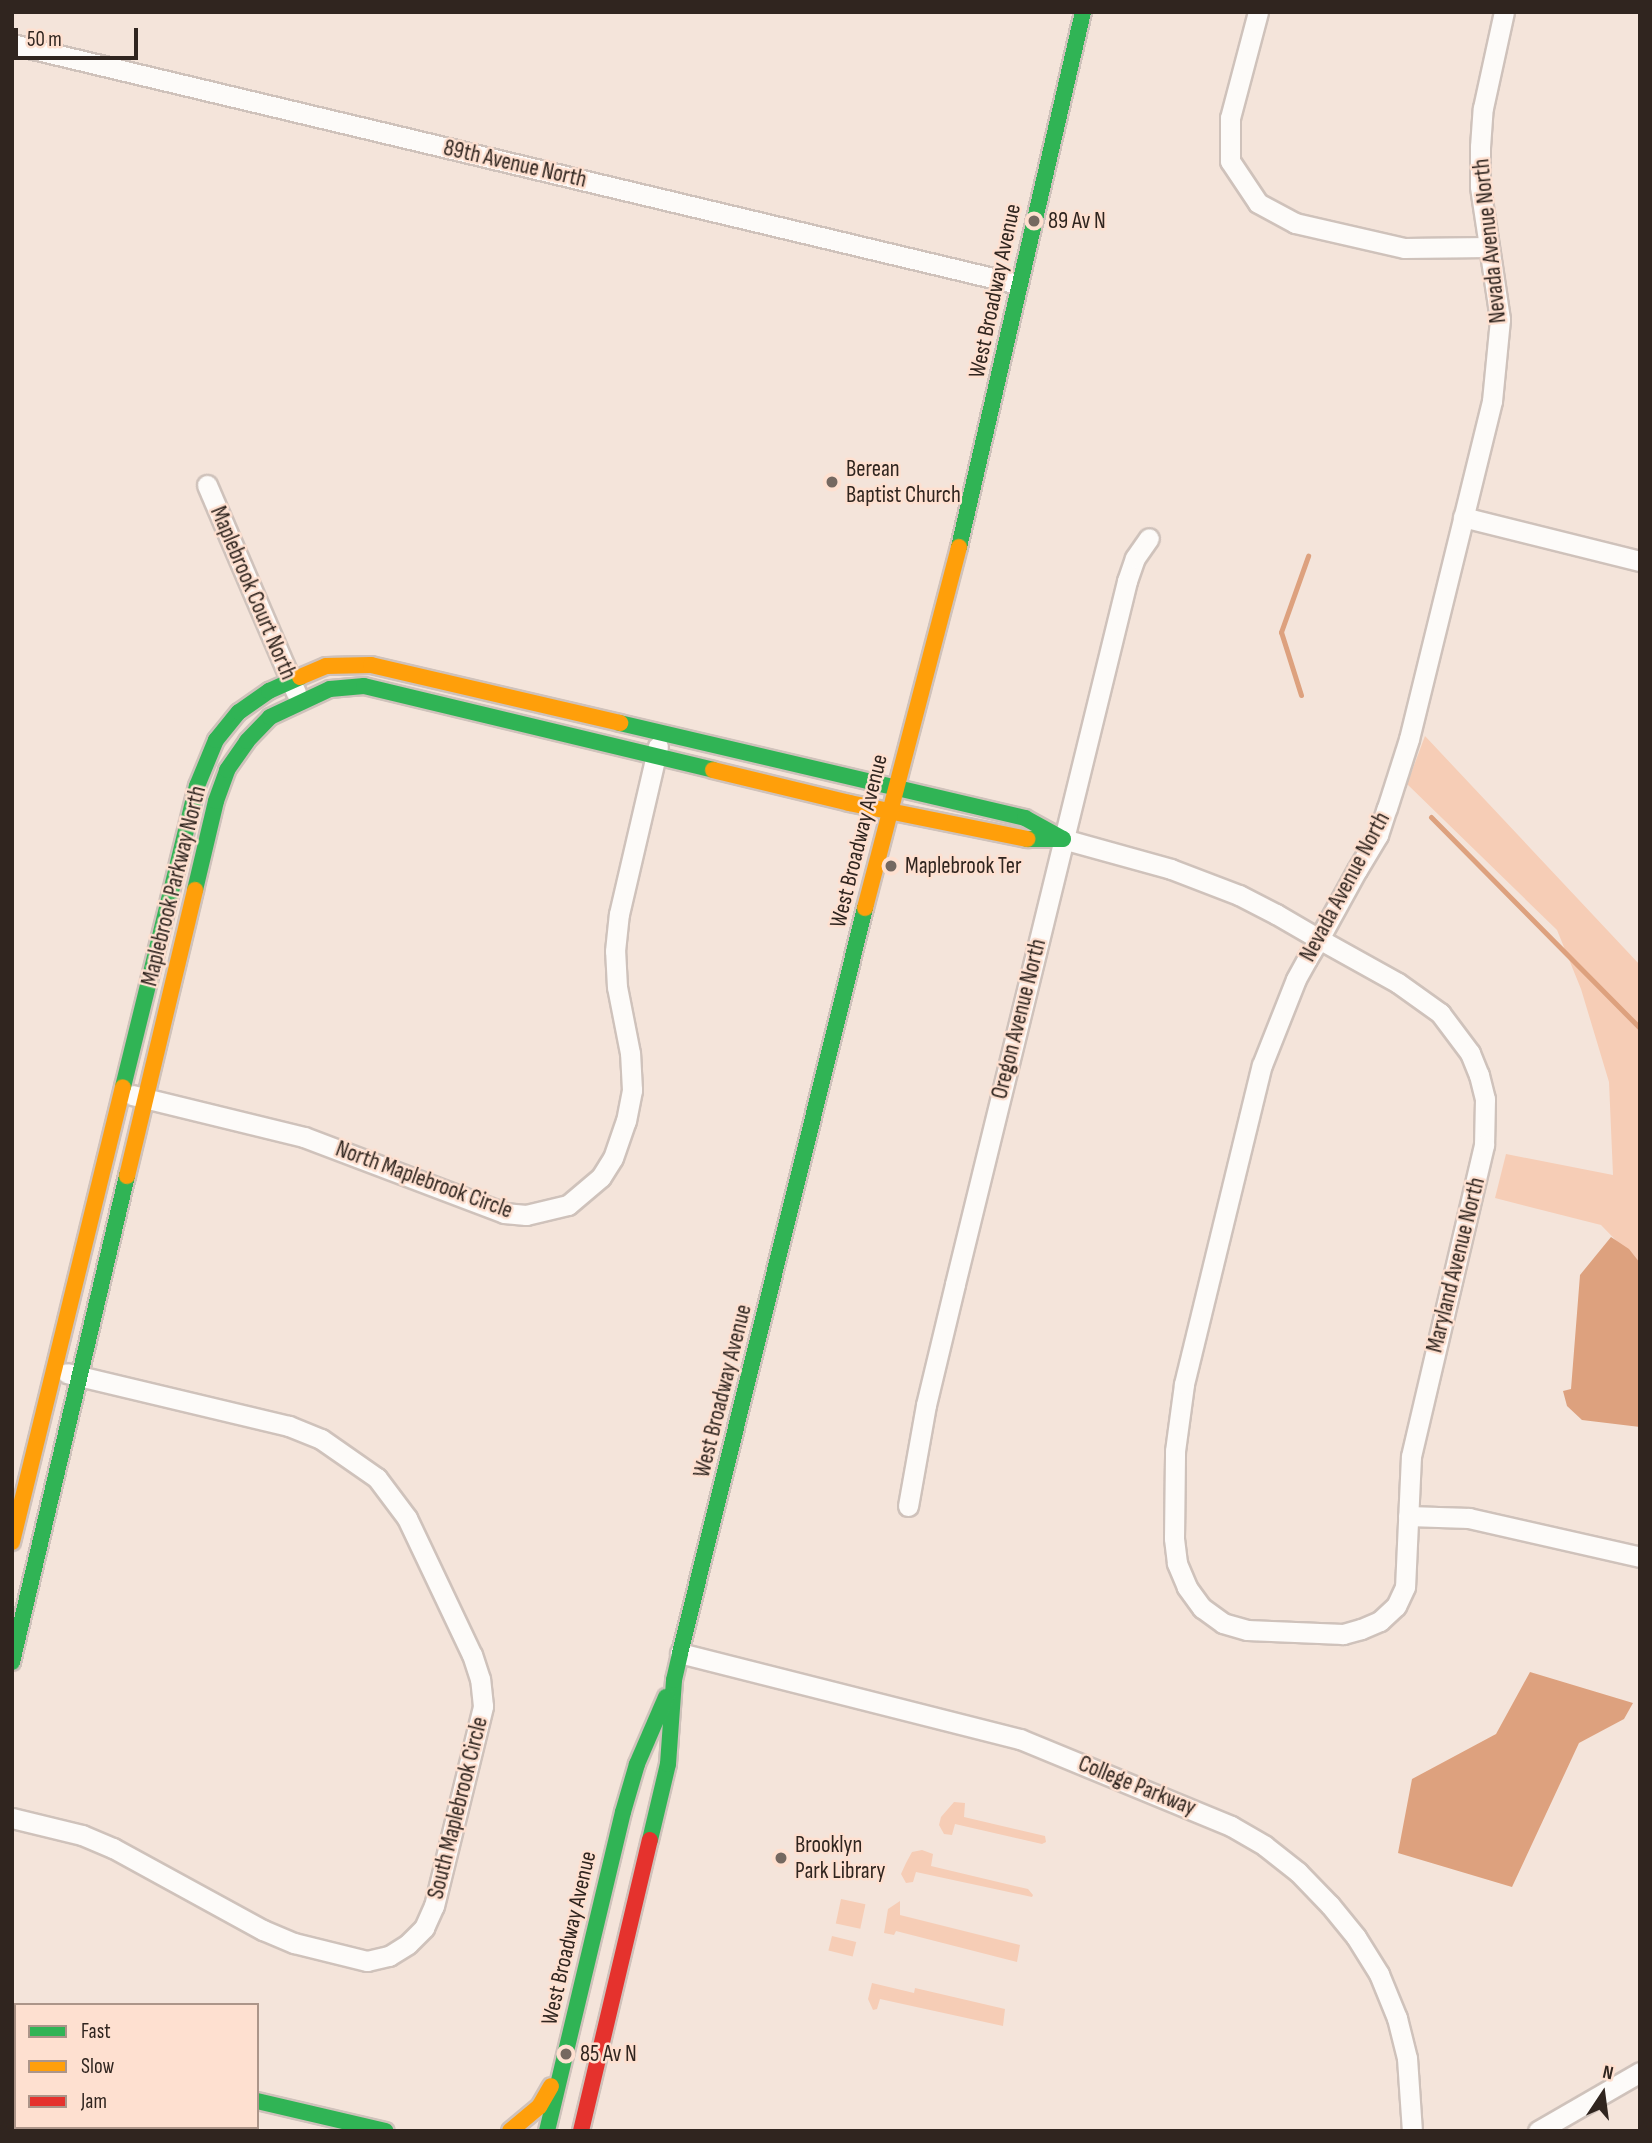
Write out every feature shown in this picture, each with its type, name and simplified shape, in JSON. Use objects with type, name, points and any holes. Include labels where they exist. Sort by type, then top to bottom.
[{"type":"street","name":"West Broadway Avenue","points":[[581,2131],[668,1764],[674,1680],[680,1653],[896,786],[954,569],[1006,354],[1018,284],[1083,12]]},
{"type":"street","points":[[1258,12],[1230,118],[1230,161],[1258,203],[1295,223],[1404,248],[1489,247]]},
{"type":"street","name":"Nevada Avenue North","points":[[1343,1634],[1274,1634],[1223,1623],[1202,1608],[1187,1587],[1177,1563],[1174,1538],[1178,1417],[1248,1111],[1278,1022],[1319,939],[1378,835],[1394,787],[1492,401],[1500,318],[1480,186],[1480,147],[1483,108],[1504,12]]},
{"type":"street","name":"89th Avenue North","points":[[12,44],[1018,284]]},
{"type":"street","name":"Maplebrook Court North","points":[[207,485],[300,701]]},
{"type":"street","points":[[1463,517],[1640,561]]},
{"type":"street","name":"Oregon Avenue North","points":[[908,1506],[926,1405],[1127,581],[1135,558],[1149,538]]},
{"type":"street","name":"Maplebrook Parkway North","points":[[12,1542],[202,774],[216,740],[239,712],[290,679],[326,666],[371,665],[1025,818],[1063,839]]},
{"type":"street","name":"Maplebrook Parkway North","points":[[12,1662],[216,801],[228,770],[247,741],[270,718],[300,701],[330,689],[364,687],[655,757],[1016,839],[1063,839]]},
{"type":"street","name":"North Maplebrook Circle","points":[[121,1093],[304,1137],[504,1213],[526,1216],[568,1205],[601,1177],[613,1158],[626,1121],[632,1090],[629,1053],[617,987],[615,951],[619,914],[662,733]]},
{"type":"street","name":"Maryland Avenue North","points":[[1063,839],[1208,882],[1239,895],[1398,983],[1440,1013],[1470,1053],[1485,1099],[1484,1145],[1413,1445],[1405,1587],[1396,1606],[1380,1621],[1343,1634]]},
{"type":"street","name":"South Maplebrook Circle","points":[[12,1818],[82,1835],[113,1847],[263,1930],[294,1943],[367,1961],[389,1956],[408,1944],[425,1928],[434,1906],[484,1706],[480,1679],[472,1655],[407,1518],[377,1478],[321,1438],[289,1426],[54,1370]]},
{"type":"street","points":[[1408,1516],[1479,1520],[1640,1557]]},
{"type":"street","name":"College Parkway","points":[[680,1653],[1020,1739],[1221,1821],[1265,1846],[1298,1871],[1329,1905],[1356,1937],[1379,1974],[1397,2018],[1407,2058],[1412,2131]]},
{"type":"street","name":"West Broadway Avenue","points":[[547,2131],[623,1812],[637,1764],[674,1680]]},
{"type":"street","points":[[510,2131],[539,2107],[564,2056]]},
{"type":"street","points":[[598,2062],[596,2103],[602,2127]]},
{"type":"street","points":[[1538,2131],[1640,2072]]},
{"type":"street","points":[[259,2101],[386,2131]]},
{"type":"shaded area","points":[[1425,736],[1640,965],[1640,1265],[1601,1225],[1495,1198],[1506,1154],[1613,1175],[1609,1082],[1581,989],[1557,930],[1407,784]]},
{"type":"shaded area","points":[[1611,1237],[1629,1249],[1640,1263],[1640,1427],[1582,1420],[1567,1406],[1563,1391],[1571,1389],[1580,1275]]},
{"type":"shaded area","points":[[1530,1672],[1633,1703],[1624,1719],[1579,1743],[1512,1887],[1398,1853],[1412,1779],[1496,1734]]},
{"type":"shaded area","points":[[954,1802],[965,1803],[964,1817],[1045,1836],[1046,1842],[1042,1844],[955,1824],[952,1835],[944,1834],[939,1825],[941,1817]]},
{"type":"shaded area","points":[[922,1850],[933,1854],[931,1866],[1028,1889],[1033,1895],[1032,1897],[916,1872],[913,1882],[906,1883],[901,1874],[906,1863],[912,1852]]},
{"type":"shaded area","points":[[841,1899],[865,1904],[860,1929],[836,1923]]},
{"type":"shaded area","points":[[900,1901],[900,1915],[1020,1945],[1017,1962],[896,1931],[894,1935],[884,1933],[888,1909]]},
{"type":"shaded area","points":[[832,1936],[856,1942],[853,1957],[828,1951]]},
{"type":"shaded area","points":[[872,1983],[914,1993],[915,1988],[1005,2009],[1003,2026],[880,1999],[877,2009],[873,2010],[868,1999]]},
{"type":"waterway","points":[[1301,695],[1281,632],[1308,556]]},
{"type":"waterway","points":[[1431,817],[1640,1028]]},
{"type":"traffic: fast","points":[[959,547],[1083,12]]},
{"type":"traffic: fast","points":[[123,1087],[197,786],[216,740],[239,712],[269,691],[300,677]]},
{"type":"traffic: fast","points":[[195,890],[216,801],[227,770],[247,741],[270,717],[330,689],[364,686],[713,770]]},
{"type":"traffic: fast","points":[[620,723],[1025,818],[1063,839],[1027,839]]},
{"type":"traffic: fast","points":[[650,1840],[668,1764],[674,1680],[680,1653],[865,908]]},
{"type":"traffic: fast","points":[[12,1662],[127,1176]]},
{"type":"traffic: fast","points":[[547,2131],[623,1812],[637,1764],[666,1697]]},
{"type":"traffic: fast","points":[[259,2101],[386,2131]]},
{"type":"traffic: fast","points":[[232,2129],[239,2131]]},
{"type":"traffic: slow","points":[[865,908],[959,547]]},
{"type":"traffic: slow","points":[[300,677],[326,666],[371,665],[620,723]]},
{"type":"traffic: slow","points":[[713,770],[849,803],[1027,839]]},
{"type":"traffic: slow","points":[[127,1176],[195,890]]},
{"type":"traffic: slow","points":[[12,1542],[123,1087]]},
{"type":"traffic: slow","points":[[510,2131],[539,2107],[551,2086]]},
{"type":"traffic: jam","points":[[581,2131],[650,1840]]},
{"type":"place","name":"89 Av N","points":[[1034,221]]},
{"type":"place","name":"Berean Baptist Church","points":[[832,482]]},
{"type":"place","name":"Maplebrook Ter","points":[[891,866]]},
{"type":"place","name":"Brooklyn Park Library","points":[[781,1858]]},
{"type":"place","name":"85 Av N","points":[[566,2054]]}]
